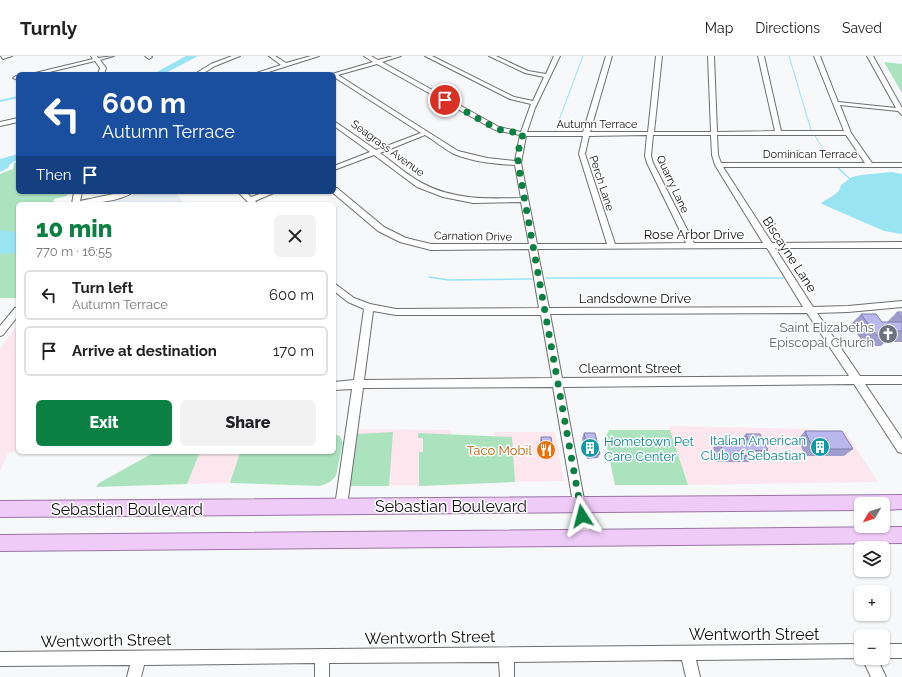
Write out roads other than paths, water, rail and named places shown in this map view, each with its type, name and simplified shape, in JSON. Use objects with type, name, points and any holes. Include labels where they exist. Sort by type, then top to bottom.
[{"type":"main road","name":"Sebastian Boulevard","points":[[0,509],[902,502]]},
{"type":"main road","points":[[0,543],[902,535]]},
{"type":"street","points":[[3,57],[9,56]]},
{"type":"street","points":[[42,72],[96,58],[111,56]]},
{"type":"street","points":[[202,72],[237,56]]},
{"type":"street","points":[[272,56],[285,65]]},
{"type":"street","points":[[262,72],[316,56]]},
{"type":"street","name":"Autumn Terrace","points":[[367,56],[497,129],[523,134],[848,133]]},
{"type":"street","points":[[336,74],[398,56]]},
{"type":"street","points":[[428,56],[512,98],[536,103]]},
{"type":"street","points":[[492,56],[527,72],[548,76]]},
{"type":"street","points":[[557,56],[523,134],[519,148],[518,163],[585,537]]},
{"type":"street","name":"Perch Lane","points":[[609,56],[586,134],[582,154],[612,247]]},
{"type":"street","name":"Quarry Lane","points":[[659,56],[648,156],[650,164],[691,246]]},
{"type":"street","name":"Biscayne Lane","points":[[711,56],[715,155],[718,166],[810,310],[902,448]]},
{"type":"street","points":[[761,56],[778,133]]},
{"type":"street","points":[[817,56],[848,133],[870,165]]},
{"type":"street","points":[[870,56],[902,111]]},
{"type":"street","points":[[96,58],[103,68],[102,72]]},
{"type":"street","points":[[336,76],[456,152],[472,158],[490,162],[518,163]]},
{"type":"street","points":[[836,103],[902,111]]},
{"type":"street","points":[[0,124],[16,120]]},
{"type":"street","name":"Seagrass Avenue","points":[[336,124],[420,185],[446,195],[473,201],[525,200]]},
{"type":"street","points":[[336,167],[426,133]]},
{"type":"street","name":"Dominican Terrace","points":[[718,166],[902,165]]},
{"type":"street","name":"Carnation Drive","points":[[336,192],[381,229],[403,240],[431,247],[534,248]]},
{"type":"street","points":[[89,202],[122,194]]},
{"type":"street","points":[[244,194],[252,202],[268,194]]},
{"type":"street","name":"Rose Arbor Drive","points":[[534,248],[902,245]]},
{"type":"street","name":"Landsdowne Drive","points":[[336,288],[351,300],[369,307],[396,312],[810,310],[848,309],[902,304]]},
{"type":"street","points":[[341,506],[369,307]]},
{"type":"street","points":[[0,333],[16,313]]},
{"type":"street","name":"Clearmont Street","points":[[336,386],[359,384],[902,380]]},
{"type":"street","name":"Wentworth Street","points":[[0,659],[854,651]]},
{"type":"street","points":[[890,651],[902,651]]},
{"type":"street","points":[[687,652],[693,677]]},
{"type":"street","points":[[506,654],[507,677]]},
{"type":"street","points":[[322,656],[322,677]]},
{"type":"street","points":[[134,677],[140,657]]},
{"type":"street","points":[[873,665],[879,677]]},
{"type":"water","points":[[186,56],[198,56],[168,72],[157,72]]},
{"type":"water","points":[[16,155],[16,160],[10,164],[8,168],[0,172],[0,159]]},
{"type":"water","points":[[892,172],[902,174],[902,234],[884,231],[821,203],[836,193],[841,185],[852,177]]},
{"type":"water","points":[[0,230],[16,231],[16,253],[0,254]]},
{"type":"waterway","points":[[555,131],[583,56]]},
{"type":"waterway","points":[[789,56],[811,130]]},
{"type":"waterway","points":[[0,101],[16,97]]},
{"type":"waterway","points":[[815,136],[826,153]]},
{"type":"waterway","points":[[837,167],[850,179]]},
{"type":"waterway","points":[[429,277],[448,280],[532,279]]},
{"type":"waterway","points":[[546,278],[783,278]]},
{"type":"place","name":"Saint Elizabeths Episcopal Church","points":[[888,334]]},
{"type":"place","name":"Italian American Club of Sebastian","points":[[820,447]]},
{"type":"place","name":"Hometown Pet Care Center","points":[[590,448]]},
{"type":"place","name":"Taco Mobil","points":[[546,450]]}]
